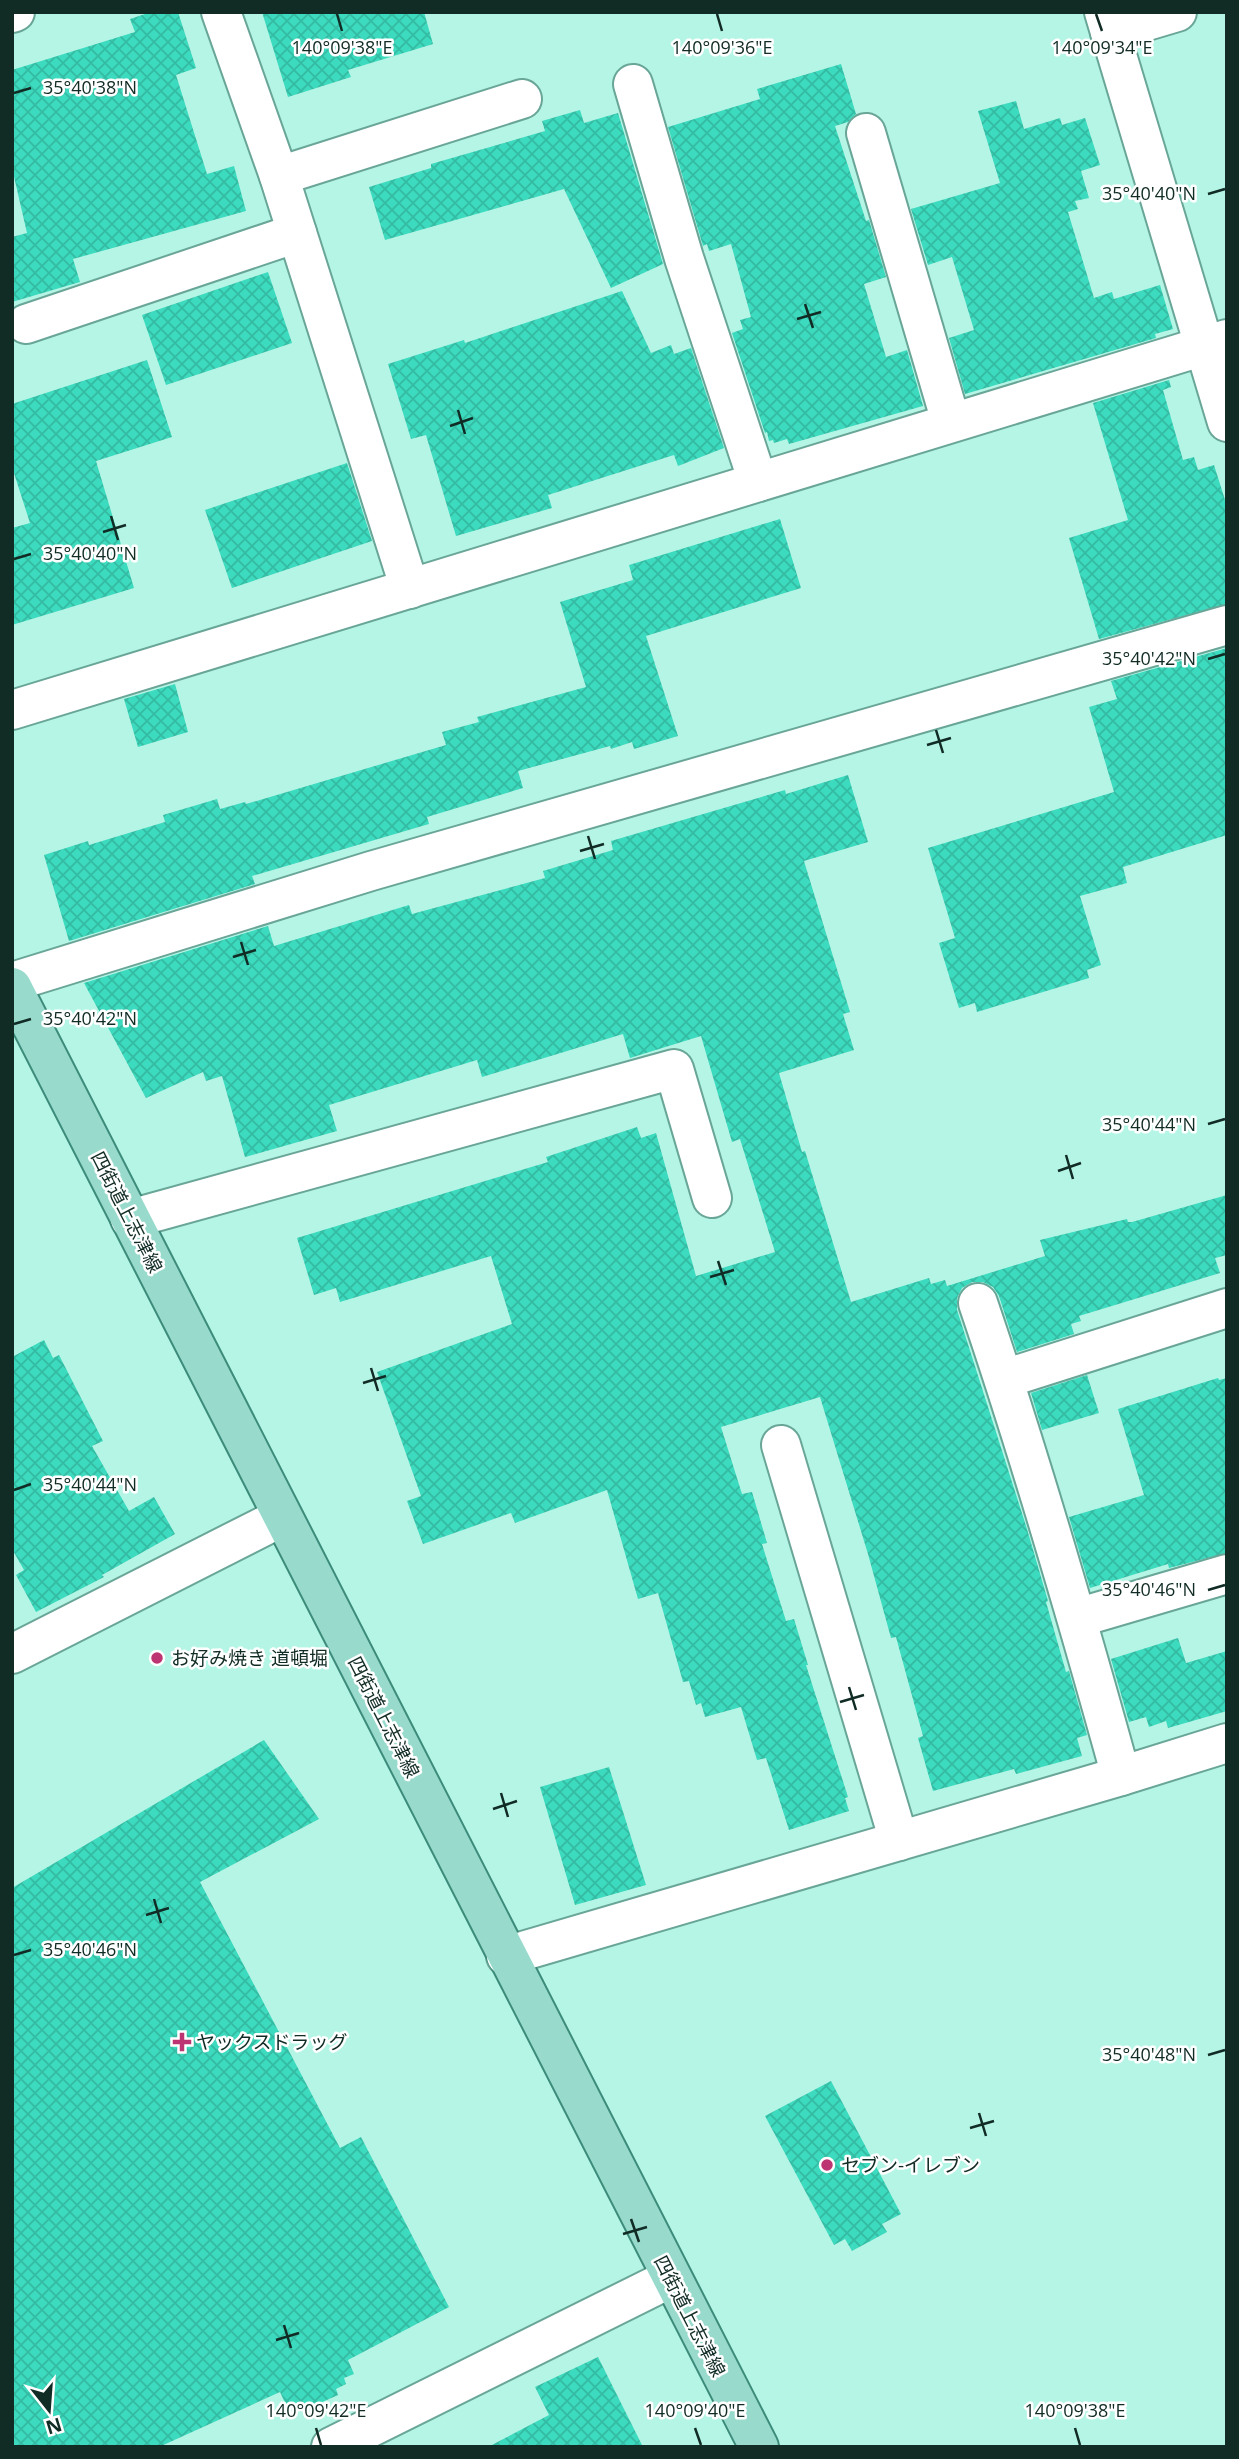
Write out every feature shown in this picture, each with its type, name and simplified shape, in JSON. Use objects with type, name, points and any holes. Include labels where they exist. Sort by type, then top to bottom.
[{"type":"main road","name":"四街道上志津線","points":[[12,984],[759,2447]]},
{"type":"street","points":[[221,12],[279,176],[410,589]]},
{"type":"street","points":[[1177,12],[1107,22],[1215,343],[1227,422]]},
{"type":"street","points":[[633,84],[684,258],[758,482]]},
{"type":"street","points":[[279,176],[522,99]]},
{"type":"street","points":[[866,133],[951,422]]},
{"type":"street","points":[[26,324],[297,233]]},
{"type":"street","points":[[12,710],[1215,343]]},
{"type":"street","points":[[12,984],[371,871],[1227,625]]},
{"type":"street","points":[[130,1219],[674,1069],[712,1198]]},
{"type":"street","points":[[978,1303],[1077,1618],[1121,1776]]},
{"type":"street","points":[[1003,1379],[1227,1308]]},
{"type":"street","points":[[781,1445],[900,1841]]},
{"type":"street","points":[[14,1648],[282,1517]]},
{"type":"street","points":[[1077,1618],[1227,1574]]},
{"type":"street","points":[[506,1956],[1227,1743]]},
{"type":"street","points":[[331,2447],[671,2278]]},
{"type":"building","points":[[151,12],[178,12],[196,68],[176,75],[207,174],[234,166],[246,211],[73,259],[80,282],[12,302],[12,237],[27,233],[12,168],[12,70],[135,32],[130,19]]},
{"type":"building","points":[[262,12],[424,12],[433,44],[348,70],[351,77],[288,97]]},
{"type":"building","points":[[841,64],[856,114],[848,122],[835,126],[866,221],[869,220],[886,277],[864,284],[886,357],[907,350],[923,406],[789,444],[787,439],[774,443],[773,440],[769,441],[767,432],[765,433],[732,333],[743,329],[740,320],[751,317],[731,244],[709,251],[707,244],[703,246],[668,127],[760,99],[757,89]]},
{"type":"building","points":[[1016,101],[1024,129],[1060,118],[1062,125],[1085,118],[1100,165],[1081,171],[1089,198],[1075,201],[1078,209],[1068,212],[1094,298],[1112,292],[1114,299],[1160,285],[1173,329],[1155,334],[1156,338],[965,394],[949,338],[974,330],[952,257],[928,265],[911,209],[1000,183],[978,111]]},
{"type":"building","points":[[580,110],[584,123],[618,113],[663,264],[611,288],[564,189],[385,240],[369,187],[431,168],[431,164],[545,131],[542,121]]},
{"type":"building","points":[[268,272],[292,343],[166,385],[142,315]]},
{"type":"building","points":[[622,291],[651,353],[671,345],[674,354],[691,348],[724,448],[678,466],[674,455],[548,495],[552,508],[456,536],[426,435],[411,439],[388,364],[464,340],[465,343]]},
{"type":"building","points":[[147,360],[172,437],[96,461],[134,588],[12,625],[12,528],[30,523],[12,467],[12,404]]},
{"type":"building","points":[[1169,380],[1171,387],[1163,390],[1183,460],[1194,457],[1198,470],[1214,465],[1227,506],[1227,604],[1099,639],[1069,538],[1128,520],[1093,403]]},
{"type":"building","points":[[347,463],[372,541],[232,588],[205,510]]},
{"type":"building","points":[[780,519],[801,588],[646,636],[678,736],[634,749],[632,742],[611,749],[610,746],[518,771],[523,788],[427,817],[429,824],[252,876],[255,884],[69,941],[44,855],[88,841],[89,845],[165,822],[163,815],[217,799],[220,809],[245,802],[246,804],[446,745],[442,732],[479,722],[477,717],[586,687],[560,602],[633,580],[629,565]]},
{"type":"building","points":[[1227,648],[1227,835],[1123,867],[1127,883],[1080,896],[1101,965],[1087,970],[1089,978],[977,1012],[975,1003],[959,1008],[939,943],[955,938],[928,848],[1114,792],[1089,707],[1117,699],[1111,681]]},
{"type":"building","points":[[175,684],[188,732],[138,747],[124,699]]},
{"type":"building","points":[[848,775],[868,842],[804,861],[850,1012],[843,1014],[854,1050],[779,1073],[851,1302],[929,1278],[931,1284],[945,1280],[947,1286],[1045,1256],[1040,1240],[1127,1219],[1132,1222],[1227,1195],[1227,1255],[1215,1258],[1220,1273],[1079,1316],[1081,1321],[1071,1324],[1074,1334],[1017,1352],[999,1296],[993,1287],[983,1282],[972,1282],[962,1288],[957,1298],[957,1310],[1027,1529],[1066,1672],[1069,1671],[1087,1735],[1077,1738],[1082,1756],[1016,1774],[1014,1769],[933,1791],[918,1738],[923,1736],[896,1637],[891,1638],[820,1397],[721,1427],[742,1494],[752,1492],[767,1543],[762,1544],[786,1621],[794,1619],[848,1797],[845,1798],[849,1811],[789,1830],[766,1758],[757,1760],[741,1707],[705,1717],[701,1703],[696,1705],[689,1681],[683,1682],[658,1593],[638,1599],[607,1490],[515,1523],[511,1513],[423,1544],[407,1501],[421,1496],[377,1372],[512,1324],[491,1256],[340,1302],[336,1288],[314,1295],[297,1238],[548,1162],[546,1157],[637,1127],[641,1138],[656,1133],[696,1276],[775,1252],[740,1139],[732,1142],[701,1036],[630,1058],[623,1034],[482,1077],[477,1060],[329,1105],[337,1131],[245,1157],[222,1076],[206,1081],[203,1072],[146,1098],[84,983],[268,926],[274,946],[409,905],[412,914],[545,878],[543,871],[613,850],[611,841],[785,790],[786,794]]},
{"type":"building","points":[[44,1340],[53,1358],[59,1355],[103,1441],[92,1446],[129,1511],[154,1497],[175,1534],[102,1575],[104,1577],[36,1612],[16,1575],[24,1570],[12,1549],[12,1357]]},
{"type":"building","points":[[1087,1375],[1099,1413],[1042,1430],[1031,1393]]},
{"type":"building","points":[[1218,1378],[1227,1378],[1227,1553],[1169,1568],[1168,1564],[1090,1588],[1069,1517],[1144,1495],[1118,1409]]},
{"type":"building","points":[[1178,1638],[1186,1663],[1227,1651],[1227,1711],[1168,1728],[1166,1721],[1149,1727],[1146,1717],[1129,1722],[1111,1659]]},
{"type":"building","points":[[264,1740],[319,1819],[200,1882],[340,2148],[361,2137],[449,2307],[348,2360],[354,2374],[344,2378],[346,2384],[336,2389],[338,2395],[300,2412],[296,2404],[287,2407],[280,2392],[159,2447],[12,2447],[12,1888]]},
{"type":"building","points":[[609,1767],[646,1885],[575,1905],[540,1787]]},
{"type":"building","points":[[831,2081],[901,2214],[882,2224],[887,2232],[852,2251],[845,2239],[834,2245],[765,2116]]},
{"type":"building","points":[[598,2357],[643,2447],[488,2447],[549,2415],[535,2387]]},
{"type":"place","name":"お好み焼き 道頓堀","points":[[157,1658]]},
{"type":"place","name":"ヤックスドラッグ","points":[[182,2042]]},
{"type":"place","name":"セブン-イレブン","points":[[827,2165]]}]
